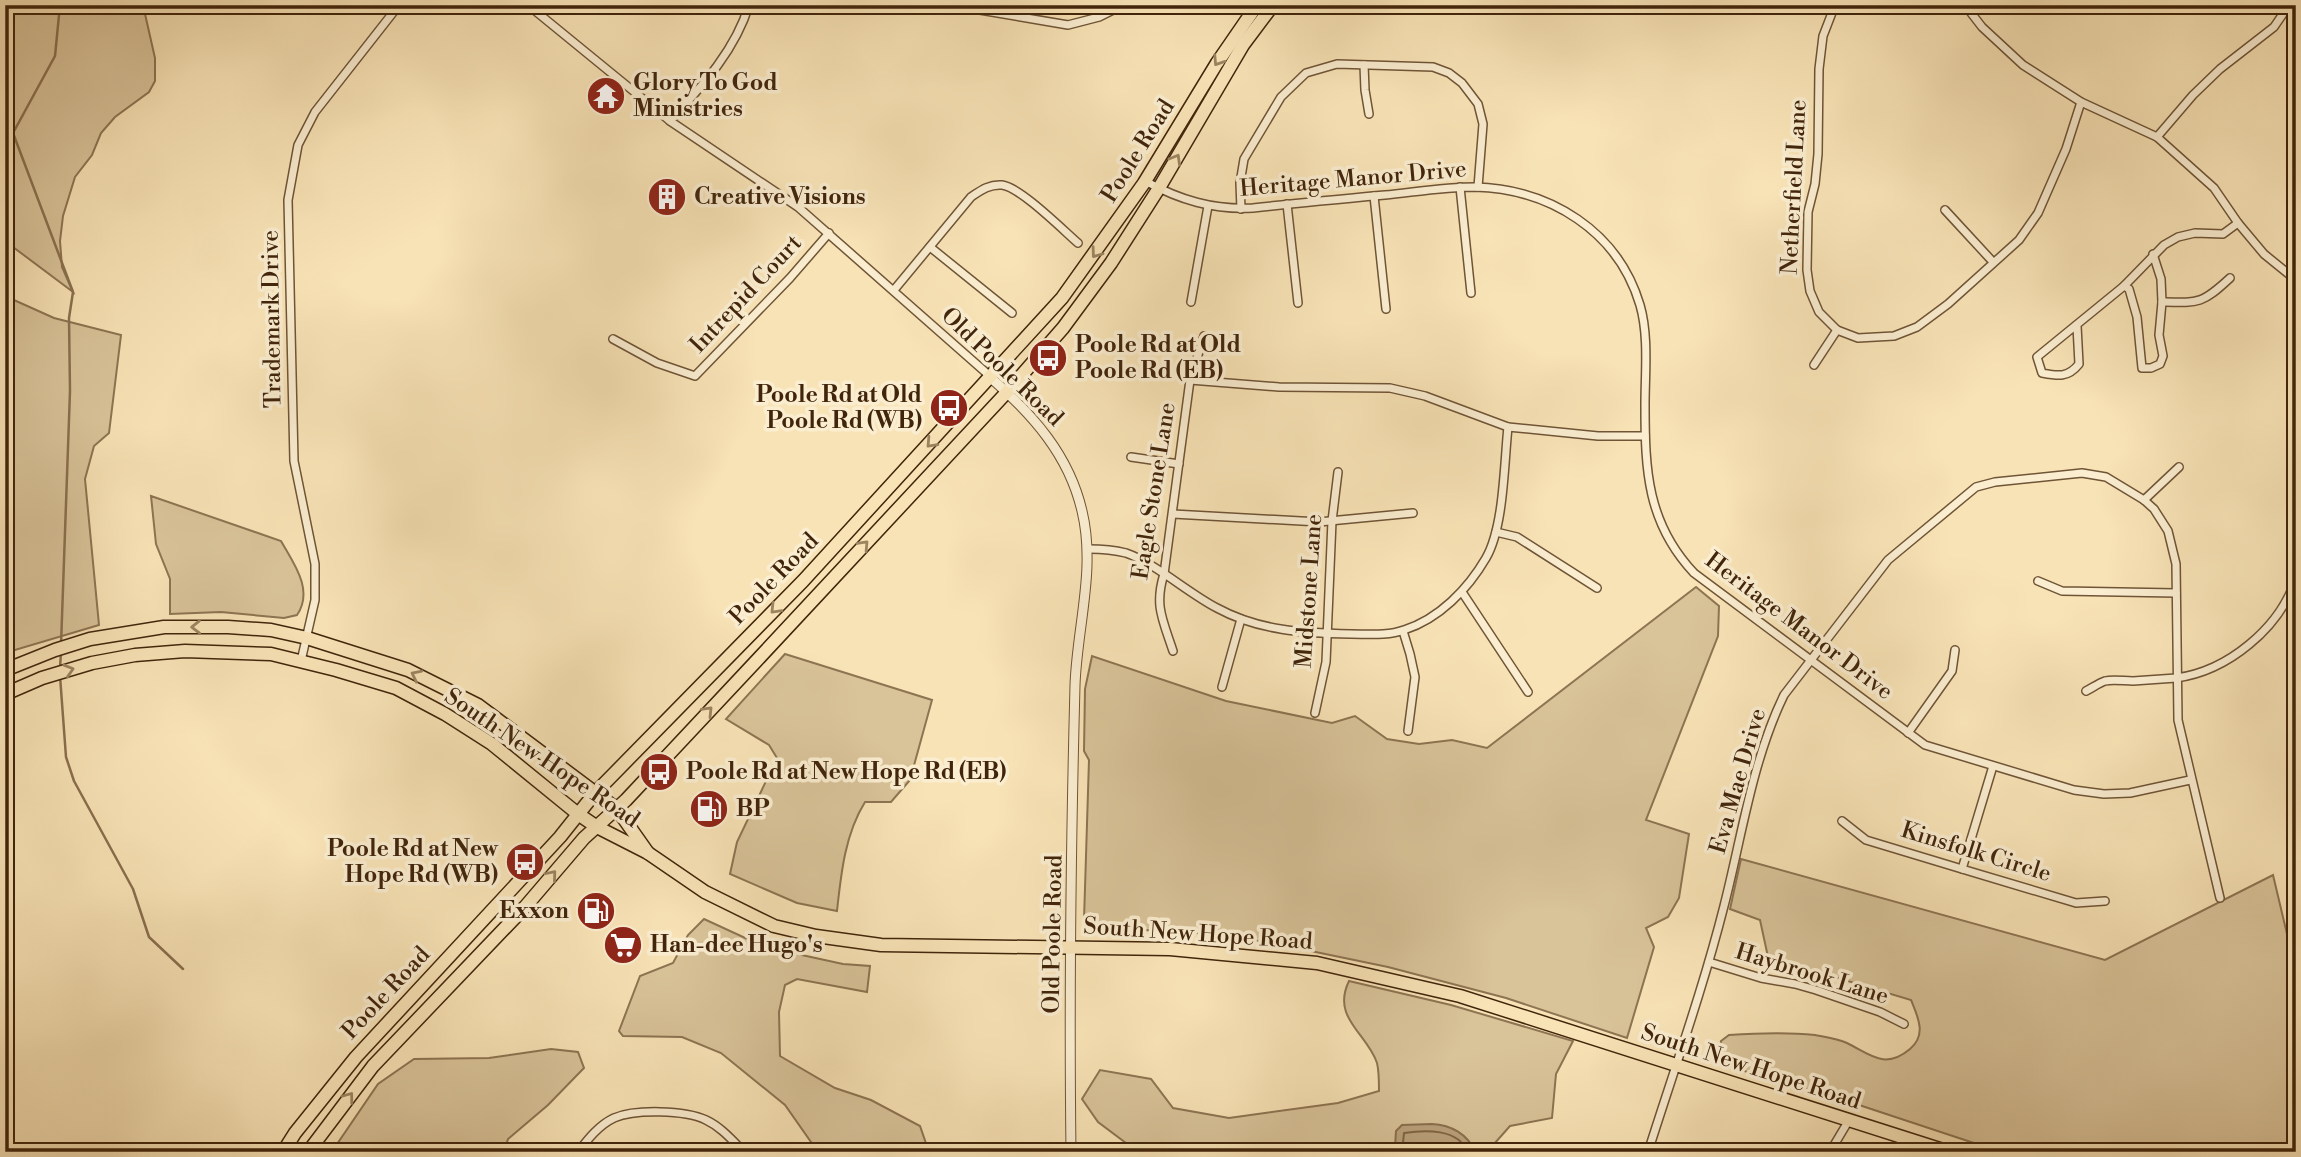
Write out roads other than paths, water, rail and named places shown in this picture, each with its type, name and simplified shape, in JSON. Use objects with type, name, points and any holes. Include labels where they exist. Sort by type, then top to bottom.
[{"type":"main road","name":"Poole Road","points":[[283,1152],[356,1057],[560,837],[596,793],[803,581],[1062,298],[1146,181],[1217,63],[1257,5]]},
{"type":"main road","name":"Poole Road","points":[[307,1152],[373,1066],[525,907],[586,836],[617,809],[1007,392],[1063,328],[1111,263],[1236,55],[1273,5]]},
{"type":"main road","name":"South New Hope Road","points":[[5,670],[90,639],[164,627],[249,628],[307,638],[408,670],[478,705],[617,809],[648,853]]},
{"type":"main road","name":"South New Hope Road","points":[[5,694],[42,678],[135,654],[225,651],[271,654],[302,661],[396,688],[445,714],[492,744],[597,827],[648,853],[705,892],[774,926],[816,936],[881,944],[1170,949],[1317,963],[1460,996],[1949,1152]]},
{"type":"main road","points":[[356,1057],[373,1066]]},
{"type":"street","name":"Trademark Drive","points":[[302,661],[315,600],[315,564],[294,461],[288,200],[298,145],[315,111],[399,5]]},
{"type":"street","name":"Old Poole Road","points":[[528,5],[670,121],[798,206],[1007,392],[1039,424],[1058,451],[1082,509],[1089,549],[1076,679],[1071,1152]]},
{"type":"street","points":[[670,121],[710,76],[742,28],[749,5]]},
{"type":"street","points":[[950,5],[1068,25],[1099,17],[1123,5]]},
{"type":"street","name":"Netherfield Lane","points":[[1835,5],[1823,36],[1819,69],[1818,154],[1815,184],[1808,212],[1807,270],[1810,291],[1819,312],[1837,330]]},
{"type":"street","points":[[1965,5],[1982,27],[2024,65],[2081,102],[2157,137],[2214,188],[2264,254],[2296,280]]},
{"type":"street","points":[[2157,137],[2202,86],[2274,27],[2288,5]]},
{"type":"street","points":[[1364,65],[1369,114]]},
{"type":"street","points":[[1241,209],[1241,169],[1247,150],[1287,90],[1306,74],[1326,66],[1433,67],[1448,73],[1468,89],[1478,104],[1483,124],[1478,187]]},
{"type":"street","points":[[1814,365],[1837,330],[1858,338],[1894,336],[1917,327],[1948,304],[2019,240],[2038,213],[2066,149],[2081,102]]},
{"type":"street","name":"Heritage Manor Drive","points":[[1146,181],[1170,194],[1208,206],[1241,209],[1460,187],[1513,192],[1550,203],[1590,228],[1614,252],[1629,278],[1643,321],[1647,473],[1655,509],[1682,559],[1701,578],[1925,745],[2074,790],[2104,794],[2130,793],[2190,780]]},
{"type":"street","points":[[894,290],[971,197],[985,187],[1003,185],[1019,192],[1078,243]]},
{"type":"street","points":[[1460,187],[1471,293]]},
{"type":"street","points":[[1374,196],[1386,309]]},
{"type":"street","points":[[1287,204],[1298,303]]},
{"type":"street","points":[[1191,302],[1208,206]]},
{"type":"street","points":[[1945,210],[1993,262]]},
{"type":"street","points":[[2077,326],[2079,364],[2073,371],[2061,376],[2042,373],[2037,357],[2124,286],[2153,254],[2178,237],[2195,233],[2223,234],[2238,223]]},
{"type":"street","name":"Intrepid Court","points":[[613,339],[657,363],[695,376],[790,278],[829,233]]},
{"type":"street","points":[[930,247],[1012,313]]},
{"type":"street","points":[[2124,286],[2129,289],[2137,317],[2142,368],[2151,368],[2160,364],[2163,356],[2159,335],[2161,279],[2153,254]]},
{"type":"street","points":[[2162,302],[2195,303],[2211,296],[2230,278]]},
{"type":"street","name":"Eagle Stone Lane","points":[[1173,651],[1158,602],[1173,514],[1190,380],[1204,336]]},
{"type":"street","points":[[1190,380],[1279,387],[1390,388],[1425,396],[1508,428],[1598,436],[1645,436]]},
{"type":"street","points":[[1089,549],[1106,549],[1127,554],[1164,574],[1217,609],[1259,626],[1286,631],[1327,633],[1374,634],[1402,631],[1431,618],[1462,592],[1487,557],[1496,532],[1508,428]]},
{"type":"street","points":[[1131,457],[1179,464]]},
{"type":"street","points":[[2144,500],[2179,467]]},
{"type":"street","name":"Midstone Lane","points":[[1315,713],[1326,662],[1332,522],[1338,472]]},
{"type":"street","name":"Eva Mae Drive","points":[[1648,1152],[1709,962],[1760,754],[1784,695],[1888,560],[1976,488],[1995,482],[2082,473],[2106,477],[2144,500],[2162,520],[2171,538],[2175,557],[2178,720],[2220,898]]},
{"type":"street","points":[[1173,514],[1332,522],[1413,513]]},
{"type":"street","points":[[1496,532],[1517,537],[1597,588]]},
{"type":"street","points":[[2086,691],[2106,681],[2176,678],[2199,673],[2226,660],[2258,636],[2276,617],[2291,594],[2296,578]]},
{"type":"street","points":[[2038,581],[2062,591],[2176,593]]},
{"type":"street","points":[[1462,592],[1528,692]]},
{"type":"street","points":[[1222,687],[1241,619]]},
{"type":"street","points":[[1402,631],[1415,677],[1408,731]]},
{"type":"street","points":[[1908,733],[1952,671],[1955,650]]},
{"type":"street","points":[[1962,869],[1993,765]]},
{"type":"street","name":"Kinsfolk Circle","points":[[1842,821],[1866,839],[1962,869],[2076,903],[2105,901]]},
{"type":"street","name":"Haybrook Lane","points":[[1709,962],[1839,997],[1904,1024]]},
{"type":"street","points":[[578,1152],[596,1130],[613,1118],[660,1112],[705,1119],[720,1128],[744,1152]]},
{"type":"street","points":[[1830,1152],[1849,1120]]},
{"type":"water","points":[[1402,1125],[1446,1126],[1458,1132],[1468,1140],[1475,1152],[1397,1152],[1396,1131]]},
{"type":"waterway","points":[[60,5],[55,56],[13,133],[73,292],[69,318],[70,391],[61,645]]},
{"type":"waterway","points":[[60,669],[61,651]]},
{"type":"waterway","points":[[60,676],[66,757],[74,781],[133,889],[149,937],[183,969]]},
{"type":"place","name":"Glory To God Ministries","points":[[606,96]]},
{"type":"place","name":"Creative Visions","points":[[667,197]]},
{"type":"place","name":"Poole Rd at Old Poole Rd (EB)","points":[[1048,358]]},
{"type":"place","name":"Poole Rd at Old Poole Rd (WB)","points":[[949,408]]},
{"type":"place","name":"Poole Rd at New Hope Rd (EB)","points":[[659,772]]},
{"type":"place","name":"BP","points":[[709,809]]},
{"type":"place","name":"Poole Rd at New Hope Rd (WB)","points":[[525,862]]},
{"type":"place","name":"Exxon","points":[[596,911]]},
{"type":"place","name":"Han-dee Hugo's","points":[[623,945]]}]
